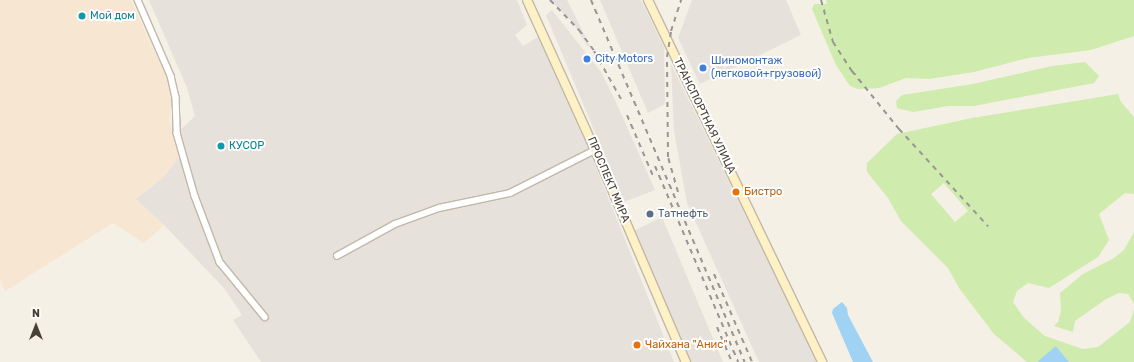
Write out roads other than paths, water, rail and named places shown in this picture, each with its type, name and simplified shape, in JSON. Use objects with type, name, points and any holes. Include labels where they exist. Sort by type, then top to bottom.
[{"type":"street","points":[[138,0],[171,76],[176,97],[177,133],[195,196],[220,262],[265,317]]},
{"type":"street","name":"ПРОСПЕКТ МИРА","points":[[527,0],[595,150],[686,362]]},
{"type":"street","name":"ТРАНСПОРТНАЯ УЛИЦА","points":[[648,0],[822,362]]},
{"type":"street","points":[[337,256],[395,224],[440,208],[510,193],[595,150]]},
{"type":"water","points":[[842,302],[847,308],[848,315],[873,362],[853,362],[832,313],[833,309]]},
{"type":"water","points":[[1056,346],[1069,362],[1038,361]]},
{"type":"railway","points":[[550,0],[579,30],[594,51],[621,99]]},
{"type":"railway","points":[[591,0],[745,362]]},
{"type":"railway","points":[[678,192],[668,157],[667,57],[671,31],[681,0]]},
{"type":"railway","points":[[821,0],[833,42],[852,71],[899,129],[988,226]]},
{"type":"railway","points":[[627,115],[653,176]]},
{"type":"railway","points":[[655,166],[738,362]]},
{"type":"railway","points":[[714,274],[752,362]]},
{"type":"railway","points":[[717,327],[732,362]]},
{"type":"place","name":"Мой дом","points":[[82,16]]},
{"type":"place","name":"City Motors","points":[[587,59]]},
{"type":"place","name":"Шиномонтаж (легковой+грузовой)","points":[[703,68]]},
{"type":"place","name":"КУСОР","points":[[221,146]]},
{"type":"place","name":"Бистро","points":[[736,192]]},
{"type":"place","name":"Татнефть","points":[[650,214]]},
{"type":"place","name":"Чайхана \"Анис\"","points":[[637,345]]}]
